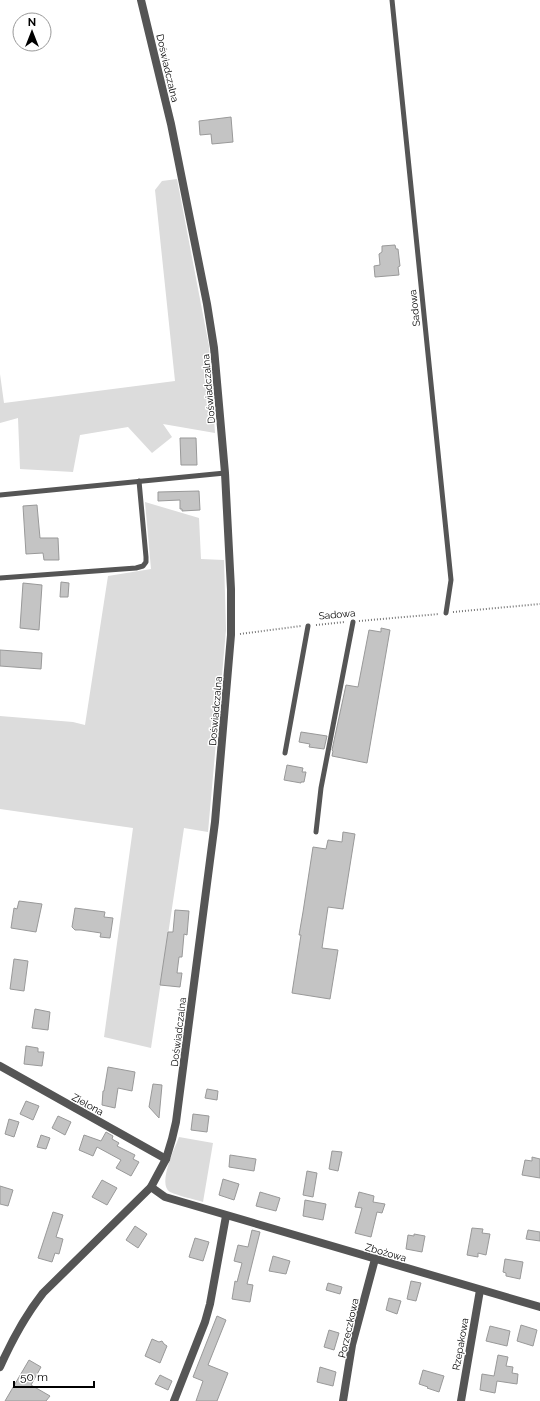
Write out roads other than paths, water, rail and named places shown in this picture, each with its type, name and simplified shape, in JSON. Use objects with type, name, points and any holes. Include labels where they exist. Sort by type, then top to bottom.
[{"type":"street","name":"Doświadczalna","points":[[0,1367],[25,1317],[43,1293],[151,1187],[166,1159],[176,1122],[213,837],[231,635],[231,589],[225,473],[214,348],[207,304],[170,124],[141,0]]},
{"type":"street","name":"Zielona","points":[[0,1066],[166,1159]]},
{"type":"street","name":"Zbożowa","points":[[151,1187],[165,1197],[226,1216],[540,1307]]},
{"type":"street","points":[[174,1401],[205,1322],[210,1304],[226,1216]]},
{"type":"street","name":"Porzeczkowa","points":[[343,1401],[352,1345],[375,1259]]},
{"type":"street","name":"Rzepakowa","points":[[461,1401],[480,1290]]},
{"type":"lane","name":"Sadowa","points":[[392,0],[451,580],[446,613]]},
{"type":"lane","points":[[0,495],[225,473]]},
{"type":"lane","points":[[0,578],[136,568],[142,566],[146,562],[146,557],[139,481]]},
{"type":"lane","points":[[316,832],[321,788],[353,622]]},
{"type":"lane","points":[[285,753],[308,626]]}]
